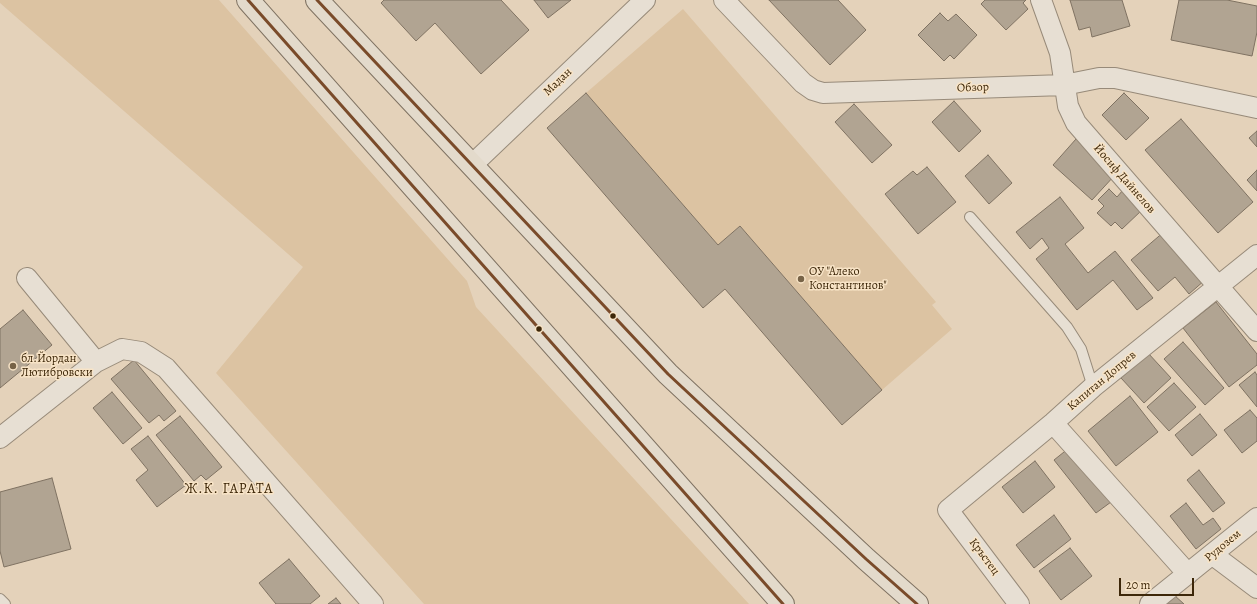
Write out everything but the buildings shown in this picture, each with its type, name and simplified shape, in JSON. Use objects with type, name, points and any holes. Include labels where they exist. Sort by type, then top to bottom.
[{"type":"highway","points":[[248,0],[783,604]]},
{"type":"highway","points":[[317,0],[668,374],[866,559],[917,604]]},
{"type":"street","name":"Мадан","points":[[472,165],[645,0]]},
{"type":"street","name":"Обзор","points":[[724,0],[803,83],[813,90],[824,93],[1064,85],[1100,78],[1115,78],[1257,108]]},
{"type":"street","name":"Йосиф Дайнелов","points":[[1041,0],[1060,54],[1068,106],[1076,123],[1257,331]]},
{"type":"street","name":"Капитан Допрев","points":[[948,510],[1053,424],[1093,387],[1257,254]]},
{"type":"street","points":[[27,278],[96,362]]},
{"type":"street","points":[[0,438],[96,362],[122,349],[141,352],[166,368],[373,604]]},
{"type":"street","points":[[1053,424],[1188,574]]},
{"type":"street","name":"Кръстец","points":[[948,510],[1018,604]]},
{"type":"street","name":"Рудозем","points":[[1150,604],[1257,518]]},
{"type":"street","points":[[1213,554],[1257,588]]},
{"type":"lane","points":[[970,217],[1067,326],[1081,349],[1093,387]]},
{"type":"lane","points":[[0,599],[5,604]]},
{"type":"shaded area","points":[[0,0],[219,0],[467,281],[476,307],[749,604],[424,604],[216,373],[303,267],[0,3]]},
{"type":"shaded area","points":[[683,9],[936,302],[932,305],[952,329],[882,390],[740,226],[718,245],[586,93]]},
{"type":"transit line","points":[[248,0],[783,604]]},
{"type":"transit line","points":[[317,0],[668,374],[866,559],[917,604]]},
{"type":"place","name":"ОУ \"Алеко Константинов\"","points":[[801,279]]},
{"type":"place","name":"бл.Йордан Лютибровски","points":[[13,366]]},
{"type":"district","name":"Ж.К. ГАРАТА","points":[[229,490]]}]
